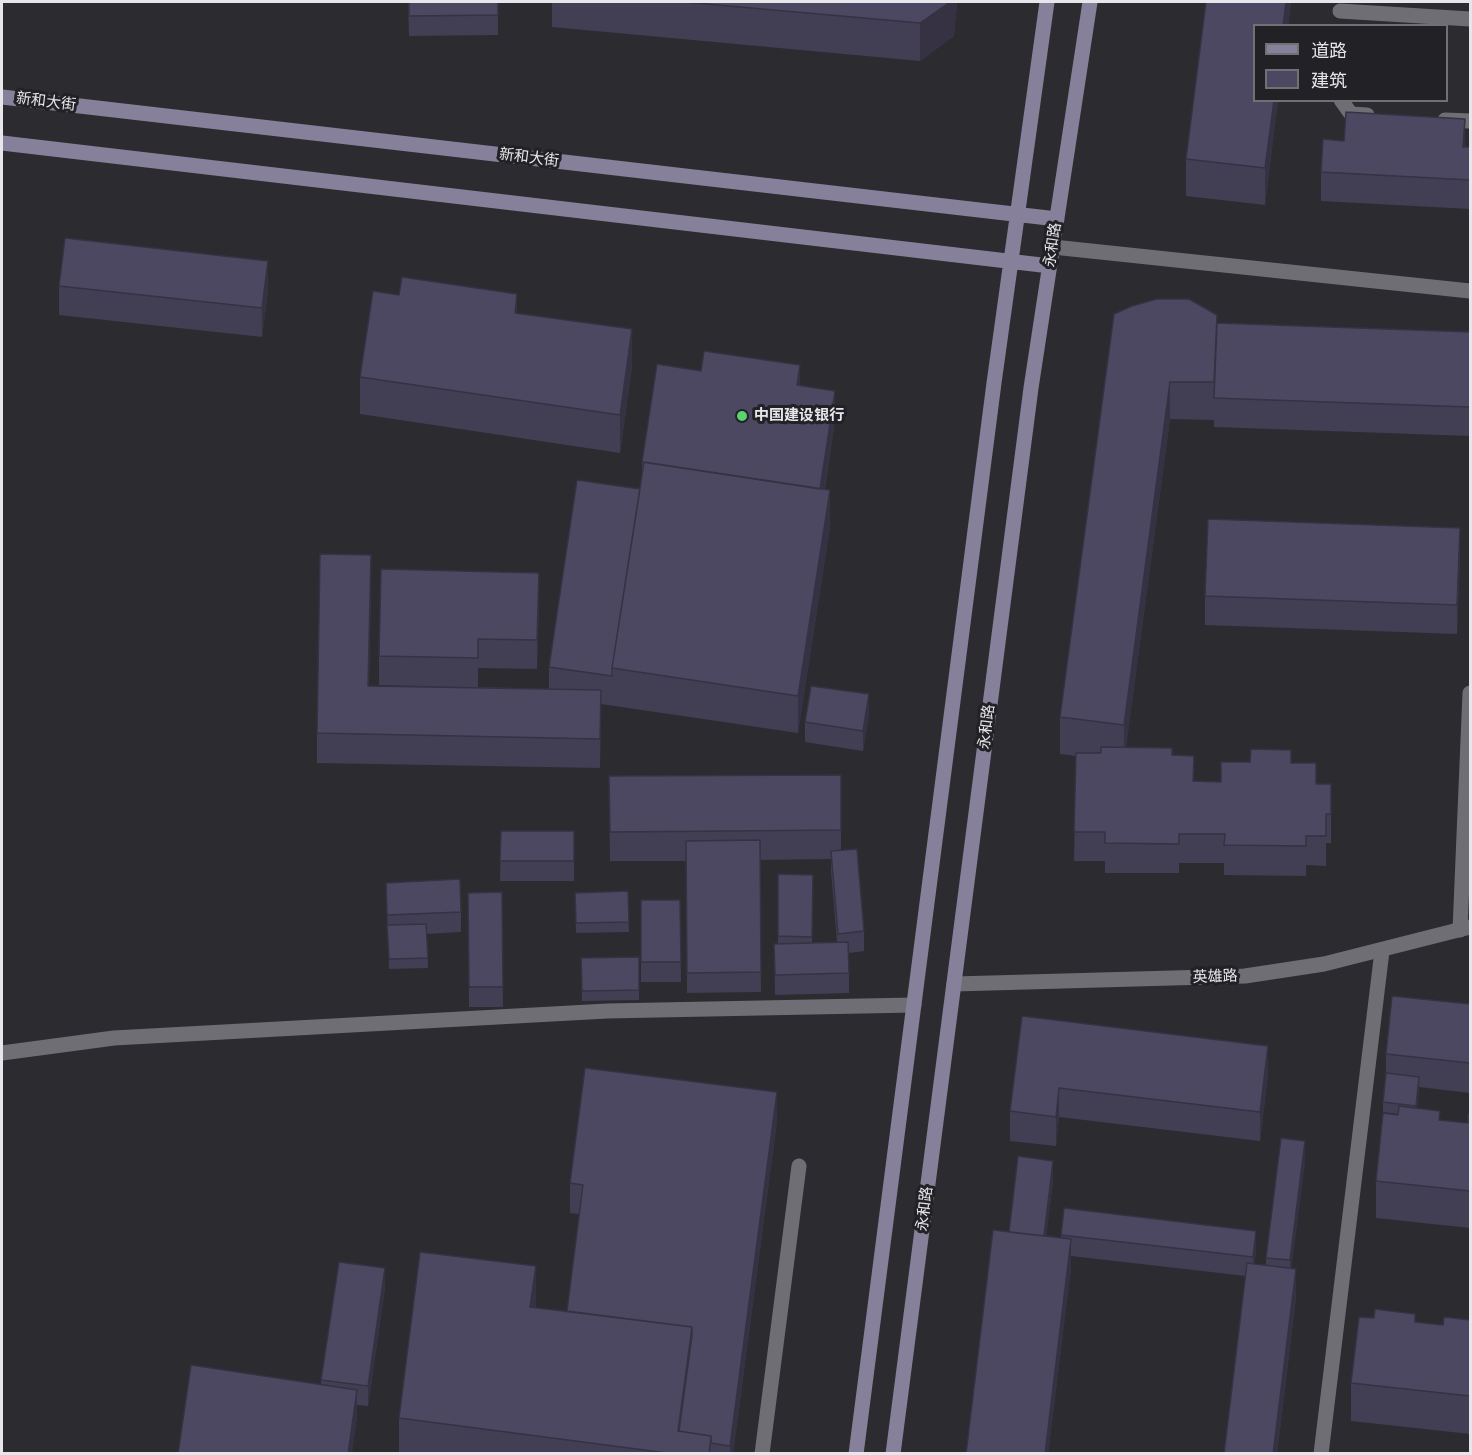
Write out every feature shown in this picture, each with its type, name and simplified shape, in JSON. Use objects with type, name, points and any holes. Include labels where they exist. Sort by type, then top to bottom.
[{"type":"main road","points":[[856,1454],[1011,261],[1047,2]]},
{"type":"main road","name":"永和路","points":[[893,1454],[1031,388],[1090,2]]},
{"type":"main road","name":"新和大街","points":[[2,97],[1057,219]]},
{"type":"main road","points":[[2,143],[1050,266]]},
{"type":"street","points":[[1340,13],[1470,18]]},
{"type":"street","points":[[1342,102],[1351,114],[1387,116]]},
{"type":"street","points":[[1435,119],[1470,121]]},
{"type":"street","points":[[1053,247],[1470,291]]},
{"type":"street","points":[[1465,929],[1470,693]]},
{"type":"street","name":"英雄路","points":[[954,984],[1245,976],[1324,964],[1465,929]]},
{"type":"street","points":[[1322,1454],[1382,951]]},
{"type":"street","points":[[2,1053],[114,1038],[595,1012],[914,1005]]},
{"type":"street","points":[[762,1454],[800,1166]]},
{"type":"building","points":[[409,2],[498,2],[498,15],[409,16]]},
{"type":"building","points":[[684,2],[950,2],[920,23]]},
{"type":"building","points":[[1206,2],[1286,2],[1283,24],[1253,24],[1253,102],[1274,102],[1265,168],[1186,159]]},
{"type":"building","points":[[1346,112],[1465,119],[1463,147],[1470,147],[1470,180],[1321,172],[1323,139],[1344,141]]},
{"type":"building","points":[[65,238],[268,261],[262,308],[59,286]]},
{"type":"building","points":[[402,277],[517,294],[515,313],[632,329],[620,415],[360,377],[373,291],[399,295]]},
{"type":"building","points":[[1157,299],[1189,299],[1217,315],[1214,382],[1170,382],[1124,725],[1060,717],[1114,314]]},
{"type":"building","points":[[1217,323],[1470,332],[1470,407],[1214,398]]},
{"type":"building","points":[[704,351],[800,365],[797,385],[835,391],[820,489],[642,462],[657,364],[701,371]]},
{"type":"building","points":[[644,462],[830,490],[798,696],[612,668]]},
{"type":"building","points":[[577,480],[640,489],[612,676],[549,667]]},
{"type":"building","points":[[1208,519],[1460,528],[1457,605],[1205,596]]},
{"type":"building","points":[[320,554],[371,555],[368,686],[601,690],[600,739],[317,733]]},
{"type":"building","points":[[381,569],[539,573],[537,640],[478,639],[478,658],[379,656]]},
{"type":"building","points":[[811,686],[869,694],[863,731],[805,722]]},
{"type":"building","points":[[1101,747],[1172,748],[1172,755],[1194,756],[1193,781],[1221,782],[1221,762],[1250,762],[1251,749],[1291,750],[1291,763],[1316,763],[1316,784],[1331,784],[1331,814],[1326,814],[1326,836],[1306,836],[1306,846],[1224,845],[1225,834],[1179,834],[1179,844],[1105,843],[1105,832],[1074,832],[1076,753],[1101,753]]},
{"type":"building","points":[[841,775],[841,830],[610,832],[609,776]]},
{"type":"building","points":[[501,831],[574,831],[574,861],[500,861]]},
{"type":"building","points":[[760,840],[761,972],[687,973],[686,841]]},
{"type":"building","points":[[857,849],[864,931],[838,934],[831,851]]},
{"type":"building","points":[[778,874],[813,875],[812,937],[778,936]]},
{"type":"building","points":[[460,879],[461,912],[387,915],[386,883]]},
{"type":"building","points":[[628,891],[629,922],[576,923],[575,893]]},
{"type":"building","points":[[502,892],[503,987],[469,987],[468,893]]},
{"type":"building","points":[[641,900],[680,900],[681,962],[641,962]]},
{"type":"building","points":[[426,924],[428,958],[389,959],[387,925]]},
{"type":"building","points":[[848,942],[849,973],[775,975],[774,944]]},
{"type":"building","points":[[639,957],[639,990],[582,991],[581,958]]},
{"type":"building","points":[[1392,996],[1470,1004],[1470,1063],[1386,1054]]},
{"type":"building","points":[[1022,1016],[1268,1046],[1260,1112],[1059,1088],[1056,1117],[1010,1111]]},
{"type":"building","points":[[585,1068],[777,1092],[730,1446],[711,1443],[711,1436],[679,1431],[692,1327],[567,1311],[583,1185],[570,1183]]},
{"type":"building","points":[[1386,1073],[1419,1077],[1416,1106],[1383,1102]]},
{"type":"building","points":[[1399,1106],[1440,1111],[1439,1120],[1468,1123],[1468,1114],[1470,1115],[1470,1191],[1376,1181],[1383,1113],[1398,1115]]},
{"type":"building","points":[[1281,1138],[1305,1141],[1290,1260],[1266,1258]]},
{"type":"building","points":[[1018,1156],[1053,1161],[1044,1236],[1009,1232]]},
{"type":"building","points":[[1064,1208],[1256,1231],[1253,1257],[1061,1235]]},
{"type":"building","points":[[993,1230],[1071,1239],[1045,1454],[966,1454]]},
{"type":"building","points":[[420,1252],[536,1266],[530,1307],[692,1327],[678,1431],[711,1436],[709,1454],[675,1454],[399,1418]]},
{"type":"building","points":[[339,1262],[385,1268],[368,1386],[321,1380]]},
{"type":"building","points":[[1247,1263],[1296,1269],[1273,1454],[1224,1454]]},
{"type":"building","points":[[1375,1309],[1415,1314],[1415,1322],[1443,1325],[1444,1317],[1470,1320],[1470,1396],[1351,1383],[1359,1317],[1374,1318]]},
{"type":"building","points":[[191,1365],[357,1390],[348,1454],[178,1454]]},
{"type":"place","name":"中国建设银行","points":[[742,416]]}]
